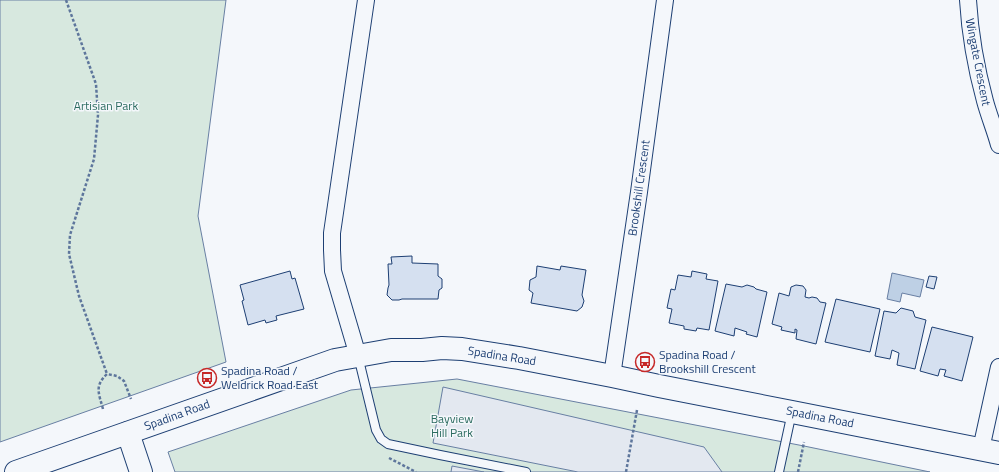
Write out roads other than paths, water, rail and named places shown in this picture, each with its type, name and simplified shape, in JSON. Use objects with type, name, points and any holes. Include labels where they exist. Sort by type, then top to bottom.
[{"type":"street","points":[[358,356],[333,271],[332,233],[366,0]]},
{"type":"street","name":"Brookshill Crescent","points":[[612,376],[665,0]]},
{"type":"street","name":"Wingate Crescent","points":[[968,0],[975,56],[985,102],[999,145]]},
{"type":"street","name":"Spadina Road","points":[[16,472],[335,360],[391,350],[422,350],[442,348],[462,349],[519,358],[990,451]]},
{"type":"street","points":[[990,451],[999,366]]},
{"type":"street","points":[[128,433],[141,472]]},
{"type":"lane","points":[[358,356],[376,430],[381,439],[388,444],[526,472]]},
{"type":"lane","points":[[779,472],[792,412]]},
{"type":"water","points":[[892,273],[924,280],[920,297],[902,293],[900,302],[887,299]]},
{"type":"place","name":"Spadina Road / Brookshill Crescent","points":[[645,362]]},
{"type":"place","name":"Spadina Road / Weldrick Road East","points":[[207,378]]},
{"type":"park label","name":"Artisian Park","points":[[106,106]]},
{"type":"park label","name":"Bayview Hill Park","points":[[452,426]]}]
